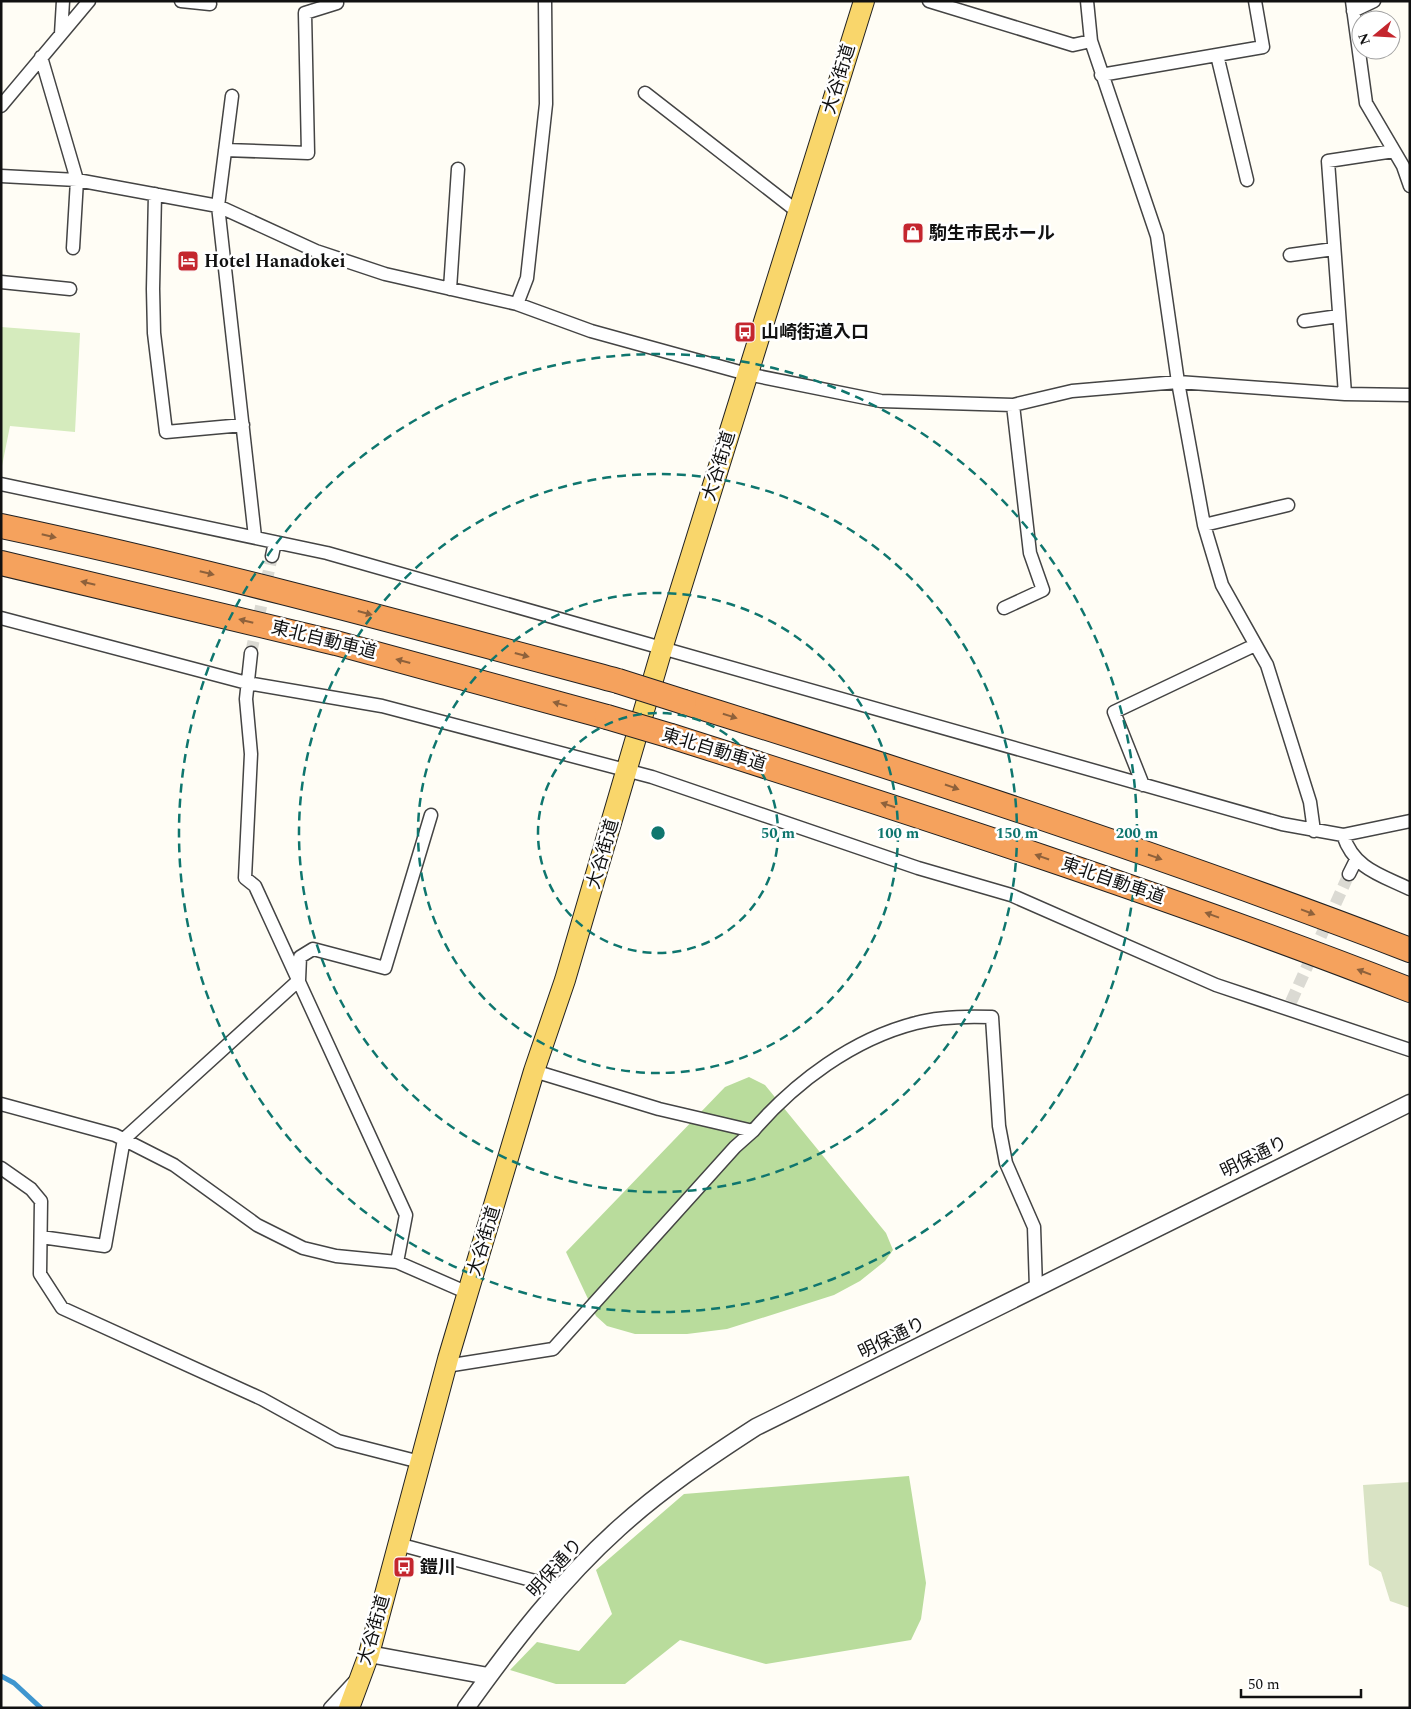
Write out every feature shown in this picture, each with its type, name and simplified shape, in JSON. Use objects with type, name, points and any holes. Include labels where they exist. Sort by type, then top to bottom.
[{"type":"highway","name":"東北自動車道","points":[[1,526],[315,601],[618,681],[993,801],[1217,878],[1410,950]]},
{"type":"highway","name":"東北自動車道","points":[[1,563],[336,643],[671,736],[941,822],[1210,914],[1410,990]]},
{"type":"main road","name":"大谷街道","points":[[349,1708],[369,1654],[446,1366],[534,1071],[565,980],[662,649],[864,1]]},
{"type":"street","points":[[61,34],[64,1]]},
{"type":"street","points":[[1,106],[89,1]]},
{"type":"street","points":[[181,1],[210,4]]},
{"type":"street","points":[[517,304],[527,278],[546,104],[545,1]]},
{"type":"street","points":[[929,1],[1073,45],[1091,41]]},
{"type":"street","points":[[1087,1],[1091,41],[1101,75],[1157,236],[1178,382],[1204,525],[1222,584],[1267,665],[1310,802],[1314,831]]},
{"type":"street","points":[[1101,75],[1263,47],[1255,1]]},
{"type":"street","points":[[1374,1],[1353,6],[1366,104],[1394,151],[1406,165],[1410,186]]},
{"type":"street","points":[[225,150],[308,153],[305,13],[337,3]]},
{"type":"street","points":[[1218,55],[1247,180]]},
{"type":"street","points":[[41,56],[77,180],[73,248]]},
{"type":"street","points":[[646,93],[798,212]]},
{"type":"street","points":[[232,96],[218,206],[255,537]]},
{"type":"street","points":[[1345,394],[1328,161],[1394,151]]},
{"type":"street","points":[[450,289],[458,169]]},
{"type":"street","points":[[1,176],[77,180],[218,206],[316,251],[385,274],[517,304],[591,331],[747,374],[881,402],[1013,405],[1072,390],[1178,382],[1345,394],[1410,395]]},
{"type":"street","points":[[155,194],[154,333],[166,432],[243,425]]},
{"type":"street","points":[[1290,255],[1334,248]]},
{"type":"street","points":[[1,282],[70,289]]},
{"type":"street","points":[[1304,321],[1339,316]]},
{"type":"street","points":[[1004,608],[1043,590],[1030,553],[1013,405]]},
{"type":"street","points":[[1,484],[327,553],[1143,785],[1314,831],[1343,835],[1408,819]]},
{"type":"street","points":[[1204,525],[1288,505]]},
{"type":"street","points":[[272,556],[275,542]]},
{"type":"street","points":[[1,618],[247,683],[382,706],[652,778],[918,868],[1011,895],[1216,985],[1289,1006],[1410,1050]]},
{"type":"street","points":[[1143,785],[1114,712],[1255,645]]},
{"type":"street","points":[[251,654],[246,698],[251,754],[245,878],[255,886],[406,1215],[397,1262]]},
{"type":"street","points":[[41,1237],[104,1246],[124,1139],[298,980],[300,957],[314,949],[385,968],[431,816]]},
{"type":"street","points":[[1343,835],[1348,849],[1356,860],[1372,871],[1410,889]]},
{"type":"street","points":[[1349,874],[1356,860]]},
{"type":"street","points":[[446,1366],[553,1349],[735,1147],[819,1068],[883,1035],[916,1023],[957,1016],[992,1017],[999,1126],[1006,1163],[1034,1227],[1036,1288]]},
{"type":"street","points":[[534,1071],[659,1109],[753,1131]]},
{"type":"street","name":"明保通り","points":[[466,1708],[488,1676],[561,1588],[618,1529],[703,1461],[756,1427],[1410,1103]]},
{"type":"street","points":[[1,1104],[124,1139],[174,1165],[257,1225],[303,1248],[336,1256],[397,1262],[468,1292]]},
{"type":"street","points":[[1,1168],[31,1189],[41,1201],[40,1274],[62,1308],[262,1399],[338,1441],[420,1462]]},
{"type":"street","points":[[398,1544],[561,1588]]},
{"type":"street","points":[[369,1654],[488,1676]]},
{"type":"street","points":[[330,1708],[361,1676]]},
{"type":"green space","points":[[1,327],[80,333],[75,432],[10,426],[2,466]]},
{"type":"green space","points":[[749,1077],[765,1085],[886,1233],[893,1250],[885,1261],[860,1281],[834,1295],[727,1329],[687,1334],[635,1334],[607,1326],[596,1316],[566,1252],[725,1087]]},
{"type":"green space","points":[[909,1476],[926,1583],[921,1619],[911,1640],[766,1664],[680,1640],[625,1684],[556,1684],[510,1670],[537,1642],[579,1651],[612,1614],[596,1570],[684,1494]]},
{"type":"green space","points":[[1410,1482],[1410,1608],[1390,1601],[1381,1572],[1369,1565],[1363,1485]]},
{"type":"waterway","points":[[1,1676],[14,1683],[41,1708]]},
{"type":"tunnel","points":[[251,653],[272,556]]},
{"type":"tunnel","points":[[1291,1002],[1349,874]]},
{"type":"place","name":"駒生市民ホール","points":[[913,233]]},
{"type":"place","name":"Hotel Hanadokei","points":[[188,261]]},
{"type":"place","name":"山崎街道入口","points":[[745,332]]},
{"type":"place","name":"鎧川","points":[[404,1567]]}]
